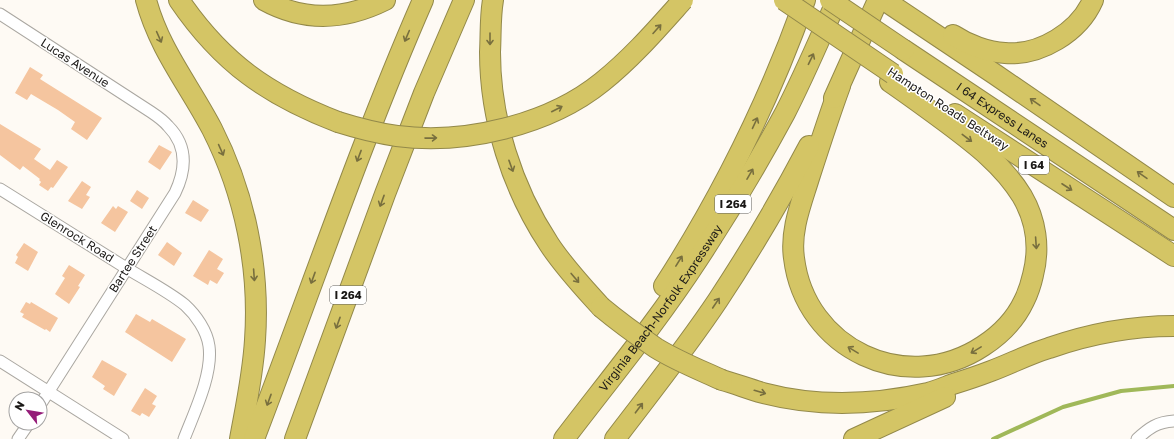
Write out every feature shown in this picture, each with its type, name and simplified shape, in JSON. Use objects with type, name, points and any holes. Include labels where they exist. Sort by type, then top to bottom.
[{"type":"highway","points":[[146,0],[158,36],[170,59],[193,94],[221,150],[237,191],[248,232],[254,275],[256,304],[255,340],[252,373],[240,439]]},
{"type":"highway","points":[[180,0],[197,25],[234,64],[258,83],[308,111],[365,130],[397,136],[429,138],[468,135],[525,122],[552,112],[578,98],[601,83],[626,62],[682,0]]},
{"type":"highway","points":[[264,0],[275,6],[294,12],[309,16],[322,16],[344,14],[385,0]]},
{"type":"highway","points":[[254,439],[356,163],[398,57],[423,0]]},
{"type":"highway","name":"I 264","points":[[295,439],[424,93],[464,0]]},
{"type":"highway","points":[[493,0],[490,70],[500,137],[519,187],[541,231],[564,266],[601,308],[625,327],[657,348],[686,364],[722,380],[764,393],[802,400],[860,402],[929,392],[990,372],[1049,348],[1100,334],[1154,326],[1174,326]]},
{"type":"highway","points":[[784,0],[892,78],[970,140],[998,164],[1023,197],[1035,230],[1037,247],[1036,264],[1025,300],[1006,327],[996,336],[974,352],[955,361],[935,366],[900,367],[883,363],[865,356],[848,347],[834,336],[811,308],[803,293],[796,274],[793,256],[796,221],[815,158],[840,86]]},
{"type":"highway","points":[[601,390],[638,324],[701,225],[729,176],[776,76],[804,0]]},
{"type":"highway","name":"I 64 Express Lanes","points":[[830,0],[1174,230]]},
{"type":"highway","name":"Virginia Beach-Norfolk Expressway","points":[[564,439],[631,352],[697,260],[733,203],[785,113],[814,53],[837,0]]},
{"type":"highway","points":[[893,0],[1174,197]]},
{"type":"highway","points":[[615,439],[682,352],[754,244],[791,181],[840,86],[879,3],[918,18],[962,41],[987,50],[1006,53],[1033,50],[1061,37],[1082,18],[1093,0]]},
{"type":"highway","name":"Hampton Roads Beltway","points":[[892,78],[1174,256]]},
{"type":"highway","points":[[854,439],[964,388],[990,372]]},
{"type":"street","name":"Lucas Avenue","points":[[0,14],[151,112]]},
{"type":"street","name":"Bartee Street","points":[[48,392],[175,193],[180,182],[183,170],[183,157],[177,138],[168,126],[151,112]]},
{"type":"street","name":"Glenrock Road","points":[[0,189],[174,298],[194,315],[204,329],[209,346],[209,361],[206,377],[184,439]]},
{"type":"street","points":[[0,361],[46,391]]},
{"type":"street","points":[[48,392],[123,439]]},
{"type":"street","points":[[1137,439],[1158,423],[1174,421]]},
{"type":"building","points":[[30,67],[43,75],[40,79],[102,118],[87,140],[71,129],[75,122],[58,110],[31,94],[27,100],[15,93]]},
{"type":"building","points":[[0,124],[41,149],[34,159],[50,170],[57,160],[68,167],[53,188],[51,187],[48,191],[39,185],[41,182],[39,180],[40,179],[23,166],[20,170],[0,155]]},
{"type":"building","points":[[159,145],[172,152],[160,170],[148,162]]},
{"type":"building","points":[[82,181],[91,187],[86,195],[90,197],[82,209],[68,201]]},
{"type":"building","points":[[137,190],[149,198],[142,209],[130,201]]},
{"type":"building","points":[[193,200],[209,210],[201,222],[185,213]]},
{"type":"building","points":[[113,206],[116,209],[118,206],[128,212],[115,232],[101,223]]},
{"type":"building","points":[[167,242],[182,253],[174,266],[158,255]]},
{"type":"building","points":[[24,243],[38,252],[28,271],[15,263],[18,257],[16,255]]},
{"type":"building","points":[[209,250],[223,259],[217,269],[224,273],[217,284],[210,280],[208,285],[193,276]]},
{"type":"building","points":[[69,265],[85,275],[78,286],[80,287],[69,304],[55,294],[65,278],[62,276]]},
{"type":"building","points":[[26,302],[30,304],[31,302],[58,318],[50,332],[22,317],[24,314],[20,312]]},
{"type":"building","points":[[136,314],[150,322],[152,319],[186,339],[172,362],[125,332]]},
{"type":"building","points":[[102,360],[127,374],[114,396],[103,389],[105,386],[92,377]]},
{"type":"building","points":[[145,388],[157,396],[152,404],[156,406],[149,417],[142,413],[140,416],[131,411]]},
{"type":"waterway","points":[[993,439],[1063,407],[1121,391],[1174,386]]}]
